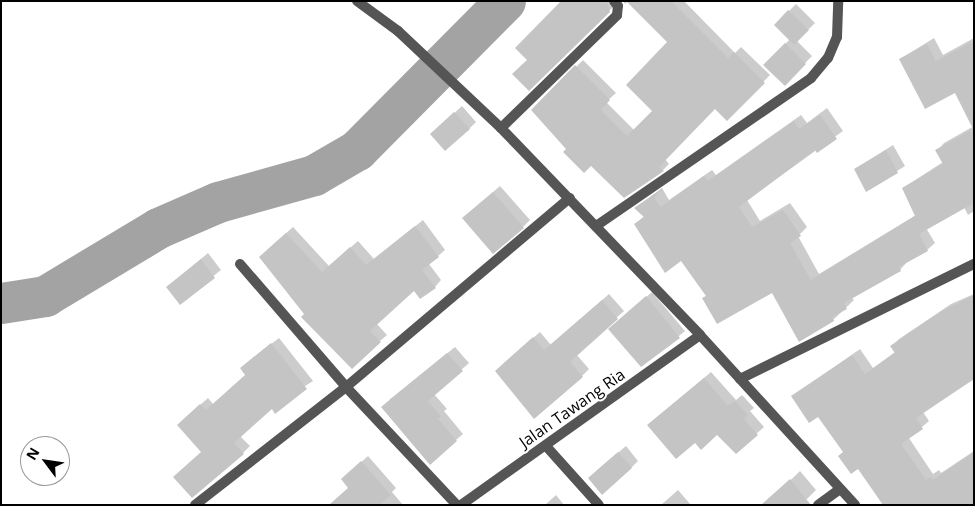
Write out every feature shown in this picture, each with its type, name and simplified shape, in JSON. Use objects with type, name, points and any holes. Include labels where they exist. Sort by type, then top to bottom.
[{"type":"street","points":[[357,1],[398,31],[501,128],[700,336],[855,505]]},
{"type":"street","points":[[501,128],[616,15],[618,6],[614,1]]},
{"type":"street","points":[[596,226],[811,78],[828,58],[837,37],[838,1]]},
{"type":"street","points":[[195,505],[346,387],[570,198]]},
{"type":"street","points":[[240,264],[346,387],[457,505]]},
{"type":"street","points":[[740,379],[974,264]]},
{"type":"street","name":"Jalan Tawang Ria","points":[[461,505],[700,336]]},
{"type":"street","points":[[546,446],[599,505]]},
{"type":"street","points":[[818,505],[840,489]]},
{"type":"building","points":[[561,1],[607,1],[610,12],[529,91],[512,74],[527,60],[515,48]]},
{"type":"building","points":[[626,1],[671,1],[728,58],[734,52],[765,83],[727,121],[715,109],[659,167],[664,171],[624,198],[591,166],[584,173],[563,152],[566,149],[531,110],[575,65],[610,100],[601,110],[627,136],[652,111],[626,85],[667,42]]},
{"type":"building","points":[[788,10],[809,30],[794,45],[774,25]]},
{"type":"building","points":[[974,41],[974,203],[919,234],[928,251],[899,267],[901,271],[844,303],[847,309],[832,317],[834,321],[799,342],[772,293],[717,324],[702,298],[706,296],[681,261],[665,273],[634,224],[644,217],[634,208],[663,188],[654,198],[661,207],[704,176],[708,181],[794,121],[799,129],[820,115],[837,139],[817,153],[815,150],[739,207],[752,227],[783,210],[801,236],[790,243],[811,280],[915,216],[902,188],[943,164],[935,150],[973,129],[955,93],[925,109],[899,59],[927,44],[936,61]]},
{"type":"building","points":[[785,43],[806,64],[785,86],[763,65]]},
{"type":"building","points":[[454,112],[470,129],[445,151],[430,134]]},
{"type":"building","points":[[886,150],[898,173],[866,192],[854,169]]},
{"type":"building","points":[[493,192],[524,228],[493,254],[462,218]]},
{"type":"building","points":[[415,226],[439,257],[422,270],[436,288],[420,299],[414,291],[370,331],[381,342],[352,369],[301,317],[304,314],[259,257],[286,233],[322,272],[350,247],[366,265]]},
{"type":"building","points":[[201,259],[215,278],[180,305],[166,287]]},
{"type":"building","points":[[974,295],[974,379],[916,418],[923,429],[901,444],[926,480],[931,477],[933,480],[974,452],[974,505],[883,505],[858,469],[851,474],[838,456],[843,452],[818,417],[809,423],[791,396],[852,355],[865,374],[895,353],[890,346],[942,311]]},
{"type":"building","points":[[646,296],[680,338],[641,367],[608,329]]},
{"type":"building","points":[[602,300],[618,319],[570,362],[583,377],[534,419],[495,371],[533,337],[544,350]]},
{"type":"building","points":[[271,343],[307,389],[275,414],[272,409],[234,443],[244,454],[192,498],[173,477],[201,452],[177,425],[200,404],[206,410],[245,375],[240,368]]},
{"type":"building","points":[[447,353],[463,371],[428,401],[441,416],[438,419],[457,441],[430,465],[381,407]]},
{"type":"building","points":[[704,378],[728,406],[735,401],[748,415],[744,419],[758,435],[736,454],[717,435],[701,450],[695,443],[676,459],[647,425]]},
{"type":"building","points":[[618,452],[632,468],[602,495],[588,478]]},
{"type":"building","points":[[361,461],[391,495],[379,505],[329,505],[348,488],[341,479]]},
{"type":"building","points":[[790,479],[811,505],[761,505]]},
{"type":"waterway","points":[[1,303],[45,296],[158,228],[218,202],[314,175],[357,150],[505,1]]}]
